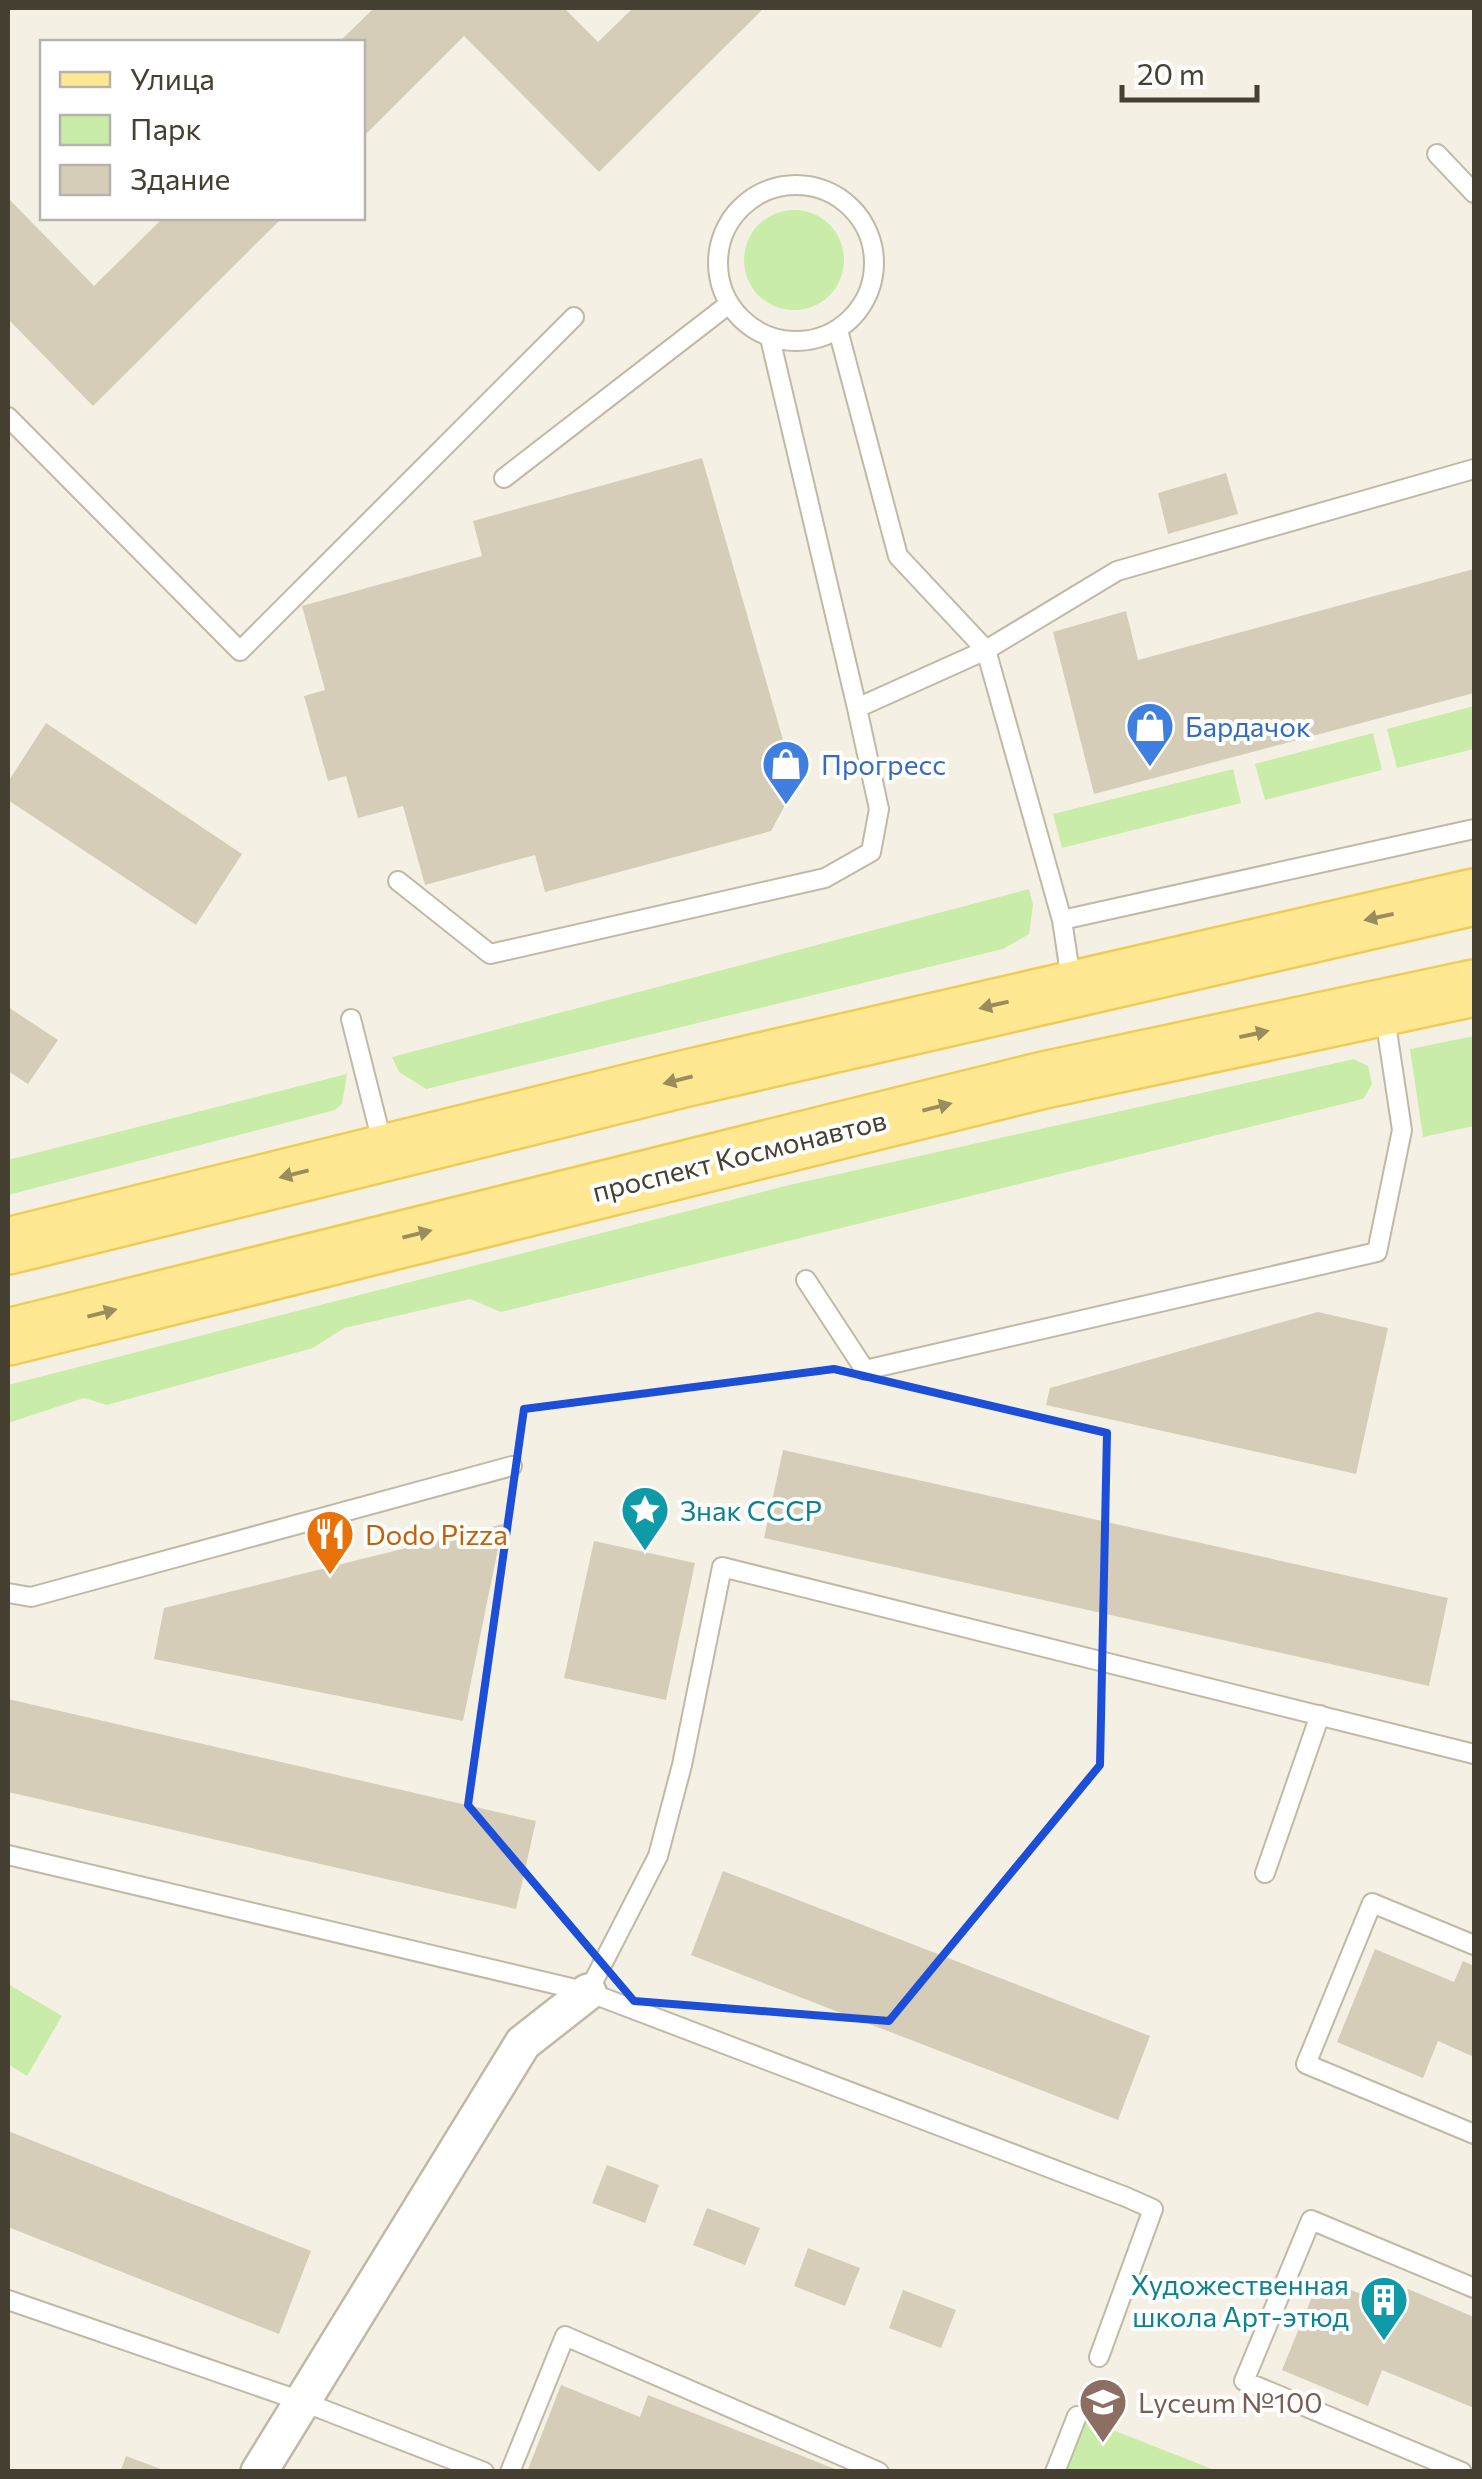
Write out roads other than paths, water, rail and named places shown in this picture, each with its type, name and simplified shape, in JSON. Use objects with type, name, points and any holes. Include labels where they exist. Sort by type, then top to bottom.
[{"type":"main road","points":[[8,1246],[384,1151],[1072,986],[1474,897]]},
{"type":"main road","name":"проспект Космонавтов","points":[[8,1337],[1025,1085],[1474,988]]},
{"type":"street","points":[[259,2472],[523,2042],[588,1992]]},
{"type":"lane","points":[[1437,154],[1474,193]]},
{"type":"lane","points":[[788,185],[814,186],[838,197],[857,214],[870,238],[874,263],[870,289],[857,312],[838,330],[816,339],[770,338],[746,323],[728,304],[719,280],[718,253],[726,228],[741,207],[763,192],[788,185]]},
{"type":"lane","points":[[504,478],[728,304]]},
{"type":"lane","points":[[8,417],[240,651],[574,317]]},
{"type":"lane","points":[[838,330],[898,556],[986,650],[1062,920],[1072,986]]},
{"type":"lane","points":[[398,881],[490,954],[825,878],[871,852],[879,809],[770,338]]},
{"type":"lane","points":[[857,708],[986,650],[1117,571],[1474,469]]},
{"type":"lane","points":[[1062,920],[1474,829]]},
{"type":"lane","points":[[806,1280],[865,1370],[1377,1252],[1402,1130],[1383,1006]]},
{"type":"lane","points":[[351,1019],[384,1151]]},
{"type":"lane","points":[[8,1593],[31,1597],[512,1466]]},
{"type":"lane","points":[[588,1992],[658,1856],[682,1765],[722,1567],[1474,1754]]},
{"type":"lane","points":[[1266,1873],[1320,1715]]},
{"type":"lane","points":[[8,1855],[588,1992],[1153,2210],[1099,2357]]},
{"type":"lane","points":[[1474,1945],[1372,1903],[1306,2064],[1474,2134]]},
{"type":"lane","points":[[1462,2472],[1244,2381],[1311,2220],[1474,2288]]},
{"type":"lane","points":[[8,2300],[301,2401],[434,2463],[484,2472]]},
{"type":"lane","points":[[510,2472],[565,2336],[880,2472]]},
{"type":"lane","points":[[1055,2472],[1077,2416]]},
{"type":"place","name":"Бардачок","points":[[1150,768]]},
{"type":"place","name":"Прогресс","points":[[786,806]]},
{"type":"place","name":"Знак СССР","points":[[645,1552]]},
{"type":"place","name":"Dodo Pizza","points":[[330,1576]]},
{"type":"place","name":"Художественная школа Арт-этюд","points":[[1384,2342]]},
{"type":"place","name":"Lyceum №100","points":[[1103,2444]]}]
